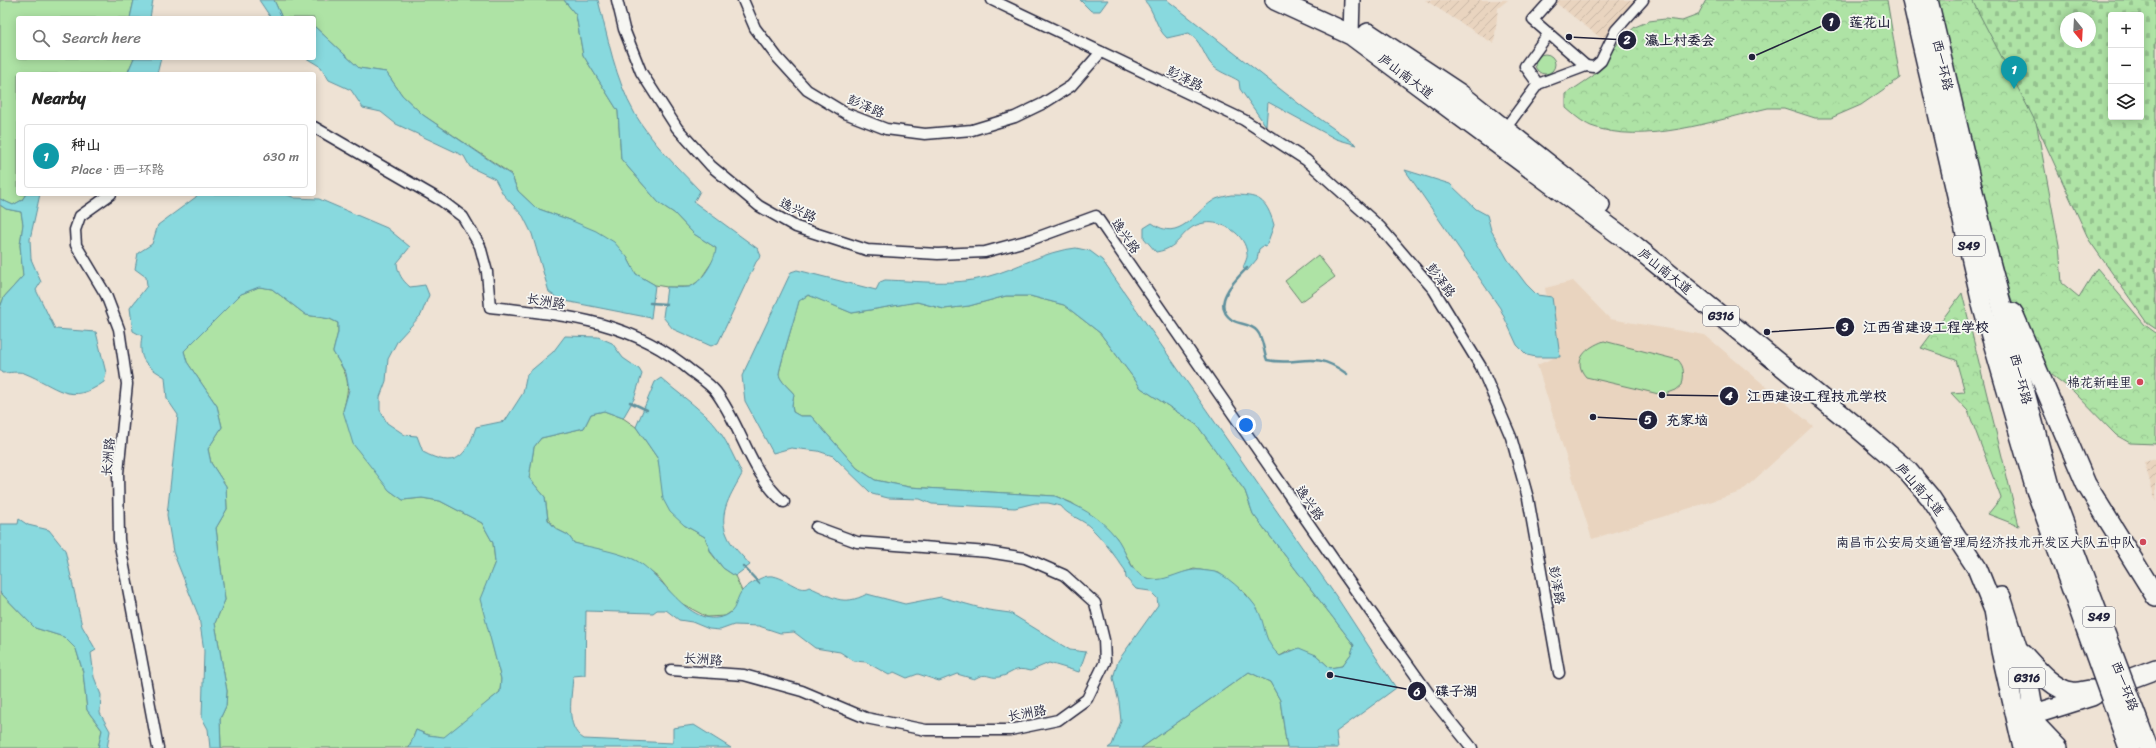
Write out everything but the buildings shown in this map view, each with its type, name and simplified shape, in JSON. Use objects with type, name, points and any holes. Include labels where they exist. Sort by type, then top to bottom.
[{"type":"highway","name":"庐山南大道","points":[[1275,0],[1351,29],[1635,246],[1907,470],[1930,497],[1977,568],[1994,610],[2001,651],[2015,709],[2030,723]]},
{"type":"highway","name":"庐山南大道","points":[[1305,0],[1460,94],[1848,407],[1917,467],[1940,496],[1993,579],[2006,609],[2018,649],[2030,723],[2040,748]]},
{"type":"highway","name":"西一环路","points":[[1912,0],[1983,308],[2129,748]]},
{"type":"highway","name":"西一环路","points":[[1928,0],[2043,488],[2148,748]]},
{"type":"highway","points":[[1986,247],[2086,484],[2156,597]]},
{"type":"highway","points":[[2018,649],[2043,676],[2060,688],[2073,692],[2105,688]]},
{"type":"highway","points":[[2030,723],[2092,696],[2105,688],[2156,669]]},
{"type":"highway","points":[[2030,723],[2156,680]]},
{"type":"highway","name":"庐山南大道","points":[[2023,748],[2030,723]]},
{"type":"highway","points":[[2030,723],[2058,748]]},
{"type":"main road","points":[[1351,29],[1352,0]]},
{"type":"street","name":"逸兴路","points":[[617,0],[624,30],[641,72],[677,128],[712,166],[759,206],[796,226],[867,250],[938,254],[986,252],[1033,239],[1096,216],[1343,573],[1434,701],[1472,748]]},
{"type":"street","name":"彭泽路","points":[[743,0],[755,28],[777,57],[808,90],[845,113],[886,129],[925,134],[972,130],[1015,117],[1044,103],[1071,86],[1101,52]]},
{"type":"street","name":"彭泽路","points":[[992,0],[1244,120],[1306,160],[1380,227],[1434,290],[1481,367],[1512,437],[1528,498],[1559,673]]},
{"type":"street","points":[[1551,0],[1533,20],[1586,66]]},
{"type":"street","points":[[1505,129],[1538,84],[1586,66],[1594,67],[1601,61],[1616,30],[1643,0]]},
{"type":"street","points":[[1538,84],[1525,66],[1549,33]]},
{"type":"street","name":"长洲路","points":[[316,128],[442,201],[463,218],[480,246],[487,272],[490,307],[538,312],[612,326],[656,345],[678,360],[716,392],[766,483],[784,502]]},
{"type":"street","name":"长洲路","points":[[108,196],[80,216],[75,230],[76,245],[106,295],[119,329],[128,384],[118,473],[119,540],[158,748]]},
{"type":"street","name":"长洲路","points":[[671,670],[744,675],[802,690],[866,718],[926,730],[1010,730],[1058,720],[1087,698],[1105,662],[1104,640],[1095,603],[1064,575],[1025,558],[988,552],[857,542],[816,527]]},
{"type":"shaded area","points":[[1425,0],[1508,0],[1498,8],[1494,44]]},
{"type":"shaded area","points":[[1559,0],[1652,0],[1602,39],[1556,3]]},
{"type":"shaded area","points":[[1573,281],[1610,319],[1705,335],[1813,426],[1741,492],[1592,539],[1537,365],[1556,357],[1545,288]]},
{"type":"shaded area","points":[[2156,459],[2156,502],[2144,462]]},
{"type":"green space","points":[[0,0],[134,0],[130,16],[16,16],[16,60],[133,60],[128,72],[16,72],[16,196],[25,196],[22,200],[13,205],[0,199]]},
{"type":"green space","points":[[274,0],[564,0],[576,15],[583,55],[618,111],[621,159],[659,203],[674,213],[694,234],[716,248],[716,256],[700,280],[690,287],[667,287],[655,285],[636,274],[627,257],[570,220],[536,208],[518,191],[511,174],[423,115],[402,95],[386,72],[359,68],[316,28],[316,16],[281,16]]},
{"type":"green space","points":[[1706,0],[1887,0],[1900,78],[1861,105],[1831,118],[1815,118],[1784,108],[1768,108],[1680,129],[1633,133],[1611,131],[1591,126],[1566,108],[1566,94],[1593,76],[1622,38],[1635,27],[1649,21],[1665,19],[1682,21],[1698,15]]},
{"type":"green space","points":[[1934,0],[1976,0],[2036,121],[2059,245],[2062,283],[2079,297],[2097,268],[2145,325],[2156,333],[2156,444],[2130,443],[2116,435],[2073,391],[2035,362],[1990,242]]},
{"type":"green space","points":[[1972,0],[2156,0],[2156,329],[2147,323],[2089,240],[2033,117]]},
{"type":"green space","points":[[1545,54],[1552,57],[1555,64],[1552,71],[1545,74],[1538,71],[1535,64],[1538,57]]},
{"type":"green space","points":[[0,205],[6,209],[21,212],[23,224],[20,245],[23,276],[4,297],[0,308]]},
{"type":"green space","points":[[1318,255],[1335,277],[1301,302],[1285,281]]},
{"type":"green space","points":[[259,287],[272,289],[306,315],[330,319],[338,323],[338,332],[333,352],[347,380],[348,386],[343,411],[389,490],[403,500],[422,498],[440,501],[482,523],[493,543],[495,562],[481,599],[501,679],[500,692],[444,738],[428,735],[416,730],[409,748],[221,748],[220,719],[226,706],[227,691],[215,623],[225,600],[216,528],[227,509],[226,486],[211,463],[208,449],[222,427],[217,406],[187,362],[184,351],[241,294]]},
{"type":"green space","points":[[1962,293],[2019,526],[1988,514],[2001,498],[1968,411],[1951,393],[1965,392],[1956,360],[1921,348]]},
{"type":"green space","points":[[809,295],[852,313],[917,302],[944,309],[969,306],[1006,296],[1030,296],[1064,305],[1100,333],[1141,388],[1197,425],[1245,491],[1253,514],[1354,645],[1351,654],[1342,666],[1330,668],[1316,655],[1290,650],[1280,656],[1269,646],[1257,609],[1246,594],[1219,573],[1194,569],[1162,580],[1144,578],[1134,569],[1116,537],[1072,503],[1055,496],[909,487],[875,480],[857,468],[811,416],[800,416],[793,412],[792,405],[794,394],[780,378],[779,371],[799,300]]},
{"type":"green space","points":[[1604,341],[1678,360],[1682,365],[1683,371],[1682,385],[1676,390],[1663,395],[1586,377],[1580,365],[1583,355],[1592,347]]},
{"type":"green space","points":[[604,411],[623,418],[636,427],[658,459],[661,477],[684,525],[705,537],[711,553],[723,568],[735,576],[742,591],[734,610],[725,616],[707,617],[677,601],[659,578],[634,560],[574,543],[568,535],[556,529],[548,519],[545,497],[529,478],[534,447],[541,438],[584,428],[591,414]]},
{"type":"green space","points":[[0,592],[35,628],[64,637],[76,649],[83,672],[87,710],[102,730],[98,748],[0,748]]},
{"type":"green space","points":[[1249,672],[1270,682],[1280,700],[1287,748],[1141,748]]},
{"type":"water","points":[[134,0],[153,0],[150,16],[130,16]]},
{"type":"water","points":[[259,0],[274,0],[281,16],[270,16]]},
{"type":"water","points":[[564,0],[598,0],[617,73],[628,101],[642,125],[665,154],[700,191],[694,202],[758,249],[761,256],[756,262],[718,343],[711,346],[673,329],[663,317],[667,287],[689,287],[694,285],[703,276],[711,264],[716,248],[694,234],[674,213],[659,203],[621,159],[618,111],[583,55],[576,15]]},
{"type":"water","points":[[1080,0],[1108,0],[1100,11],[1091,11]]},
{"type":"water","points":[[1144,0],[1167,0],[1303,107],[1357,145],[1336,139],[1268,102],[1266,126],[1240,89],[1239,81],[1213,66],[1207,59],[1199,43],[1189,33],[1167,38],[1160,29],[1148,4]]},
{"type":"water","points":[[316,28],[359,68],[386,72],[402,95],[423,115],[511,175],[518,191],[536,208],[596,231],[614,242],[627,257],[636,274],[655,285],[651,318],[560,300],[549,292],[532,234],[523,216],[503,194],[495,179],[470,167],[464,156],[396,124],[381,112],[363,108],[351,90],[329,80],[321,67],[309,60],[316,60]]},
{"type":"water","points":[[133,60],[160,60],[158,72],[128,72]]},
{"type":"water","points":[[1405,170],[1450,184],[1476,209],[1487,215],[1491,230],[1508,260],[1526,284],[1537,295],[1552,297],[1560,357],[1536,357],[1527,355],[1517,345],[1500,308]]},
{"type":"water","points":[[1231,195],[1255,197],[1260,200],[1268,209],[1274,225],[1266,247],[1263,246],[1259,249],[1257,259],[1247,271],[1243,268],[1247,256],[1246,247],[1238,235],[1225,226],[1211,223],[1196,225],[1185,233],[1172,246],[1165,250],[1156,252],[1144,238],[1144,228],[1152,223],[1162,228],[1171,230],[1179,228],[1187,223],[1208,204],[1216,199]]},
{"type":"water","points":[[25,196],[40,196],[30,239],[31,259],[41,282],[36,290],[55,329],[96,332],[106,373],[104,382],[81,393],[72,394],[63,392],[22,372],[2,373],[0,370],[0,308],[4,297],[23,276],[20,245],[23,224],[21,212],[6,209],[0,205],[0,199],[13,205],[22,200]]},
{"type":"water","points":[[290,196],[295,198],[319,199],[387,228],[410,247],[397,263],[399,274],[410,287],[425,285],[429,295],[421,315],[398,340],[388,359],[386,381],[380,397],[380,410],[387,423],[405,435],[417,436],[423,452],[434,457],[443,460],[458,458],[468,446],[476,427],[505,421],[523,393],[527,374],[553,352],[565,336],[598,337],[612,343],[623,358],[639,369],[642,374],[634,399],[623,418],[604,411],[591,414],[584,428],[541,438],[534,447],[529,478],[545,497],[548,520],[556,529],[568,535],[574,543],[633,559],[655,575],[687,608],[699,615],[711,618],[729,614],[734,609],[739,595],[743,590],[757,580],[768,576],[774,576],[800,588],[809,587],[831,597],[844,600],[851,600],[867,594],[905,604],[941,597],[988,610],[1010,613],[1070,650],[1086,652],[1079,672],[1049,663],[1030,671],[1020,669],[999,677],[985,675],[974,679],[957,674],[939,681],[918,674],[907,678],[894,672],[889,675],[866,662],[854,661],[840,652],[815,648],[794,632],[780,633],[759,626],[734,625],[720,630],[709,629],[692,622],[679,620],[666,610],[657,610],[653,613],[586,611],[585,675],[573,676],[571,702],[571,719],[578,734],[584,739],[673,743],[673,728],[694,725],[731,748],[409,748],[416,730],[428,735],[444,737],[500,692],[501,679],[480,599],[495,562],[493,543],[482,523],[440,501],[422,498],[403,500],[389,490],[353,444],[343,411],[349,390],[346,373],[333,352],[338,332],[338,323],[330,319],[306,315],[272,289],[259,287],[241,294],[184,351],[187,362],[217,406],[222,427],[208,449],[211,463],[226,486],[227,509],[216,528],[225,600],[215,623],[227,691],[226,706],[220,719],[221,748],[210,748],[208,729],[202,718],[204,651],[199,617],[173,552],[167,515],[178,415],[167,399],[165,377],[152,369],[144,361],[141,351],[142,336],[133,331],[130,308],[147,286],[146,277],[135,269],[138,253],[152,244],[158,225],[196,197]]},
{"type":"water","points":[[1076,248],[1090,251],[1102,260],[1338,599],[1396,688],[1336,732],[1338,748],[1287,748],[1280,700],[1270,682],[1249,672],[1141,748],[1108,748],[1112,745],[1121,721],[1119,702],[1113,678],[1118,661],[1158,605],[1157,598],[1150,591],[1136,589],[1126,578],[1125,570],[1104,542],[1089,526],[1067,512],[1061,506],[1048,503],[1035,503],[1015,508],[932,504],[920,499],[888,498],[872,494],[833,456],[818,451],[791,448],[773,453],[745,401],[742,376],[791,272],[797,270],[876,290],[880,282],[885,280],[949,282],[974,280],[997,274],[1042,256]],"holes":[[[808,295],[852,313],[917,302],[944,309],[969,306],[1006,296],[1030,296],[1064,305],[1100,333],[1141,388],[1197,425],[1245,491],[1253,514],[1354,645],[1351,654],[1342,666],[1330,668],[1316,655],[1299,648],[1280,656],[1268,640],[1261,617],[1255,605],[1228,579],[1216,572],[1200,570],[1193,570],[1158,579],[1144,577],[1134,569],[1119,541],[1109,529],[1095,517],[1072,503],[1055,496],[909,487],[875,480],[857,468],[811,416],[800,416],[793,412],[792,405],[794,394],[779,375],[781,363],[799,301]]]},
{"type":"water","points":[[661,378],[699,409],[716,427],[726,442],[742,474],[727,503],[724,519],[724,527],[729,539],[750,565],[735,576],[723,568],[711,552],[705,537],[684,525],[670,512],[663,499],[658,459],[636,427],[655,382]]},
{"type":"water","points":[[19,519],[28,525],[49,530],[65,550],[82,626],[96,650],[91,653],[94,677],[101,695],[100,713],[110,731],[107,748],[98,748],[102,730],[87,710],[83,672],[76,649],[64,637],[35,628],[0,592],[0,524],[18,524]]},
{"type":"waterway","points":[[1247,268],[1236,279],[1227,292],[1223,307],[1226,314],[1232,320],[1248,325],[1257,331],[1261,338],[1267,360],[1279,362],[1315,360],[1335,366],[1347,374]]},
{"type":"waterway","points":[[650,303],[667,304]]},
{"type":"waterway","points":[[630,402],[647,410]]},
{"type":"waterway","points":[[743,566],[759,583]]},
{"type":"place","name":"瀛上村委会","points":[[1569,37]]},
{"type":"place","name":"莲花山","points":[[1752,57]]},
{"type":"place","name":"种山","points":[[2014,89]]},
{"type":"place","name":"江西省建设工程学校","points":[[1767,332]]},
{"type":"place","name":"棉花新畦里","points":[[2140,382]]},
{"type":"place","name":"江西建设工程技术学校","points":[[1662,395]]},
{"type":"place","name":"充家垴","points":[[1593,417]]},
{"type":"place","name":"南昌市公安局交通管理局经济技术开发区大队五中队","points":[[2143,542]]},
{"type":"place","name":"碟子湖","points":[[1330,675]]}]
